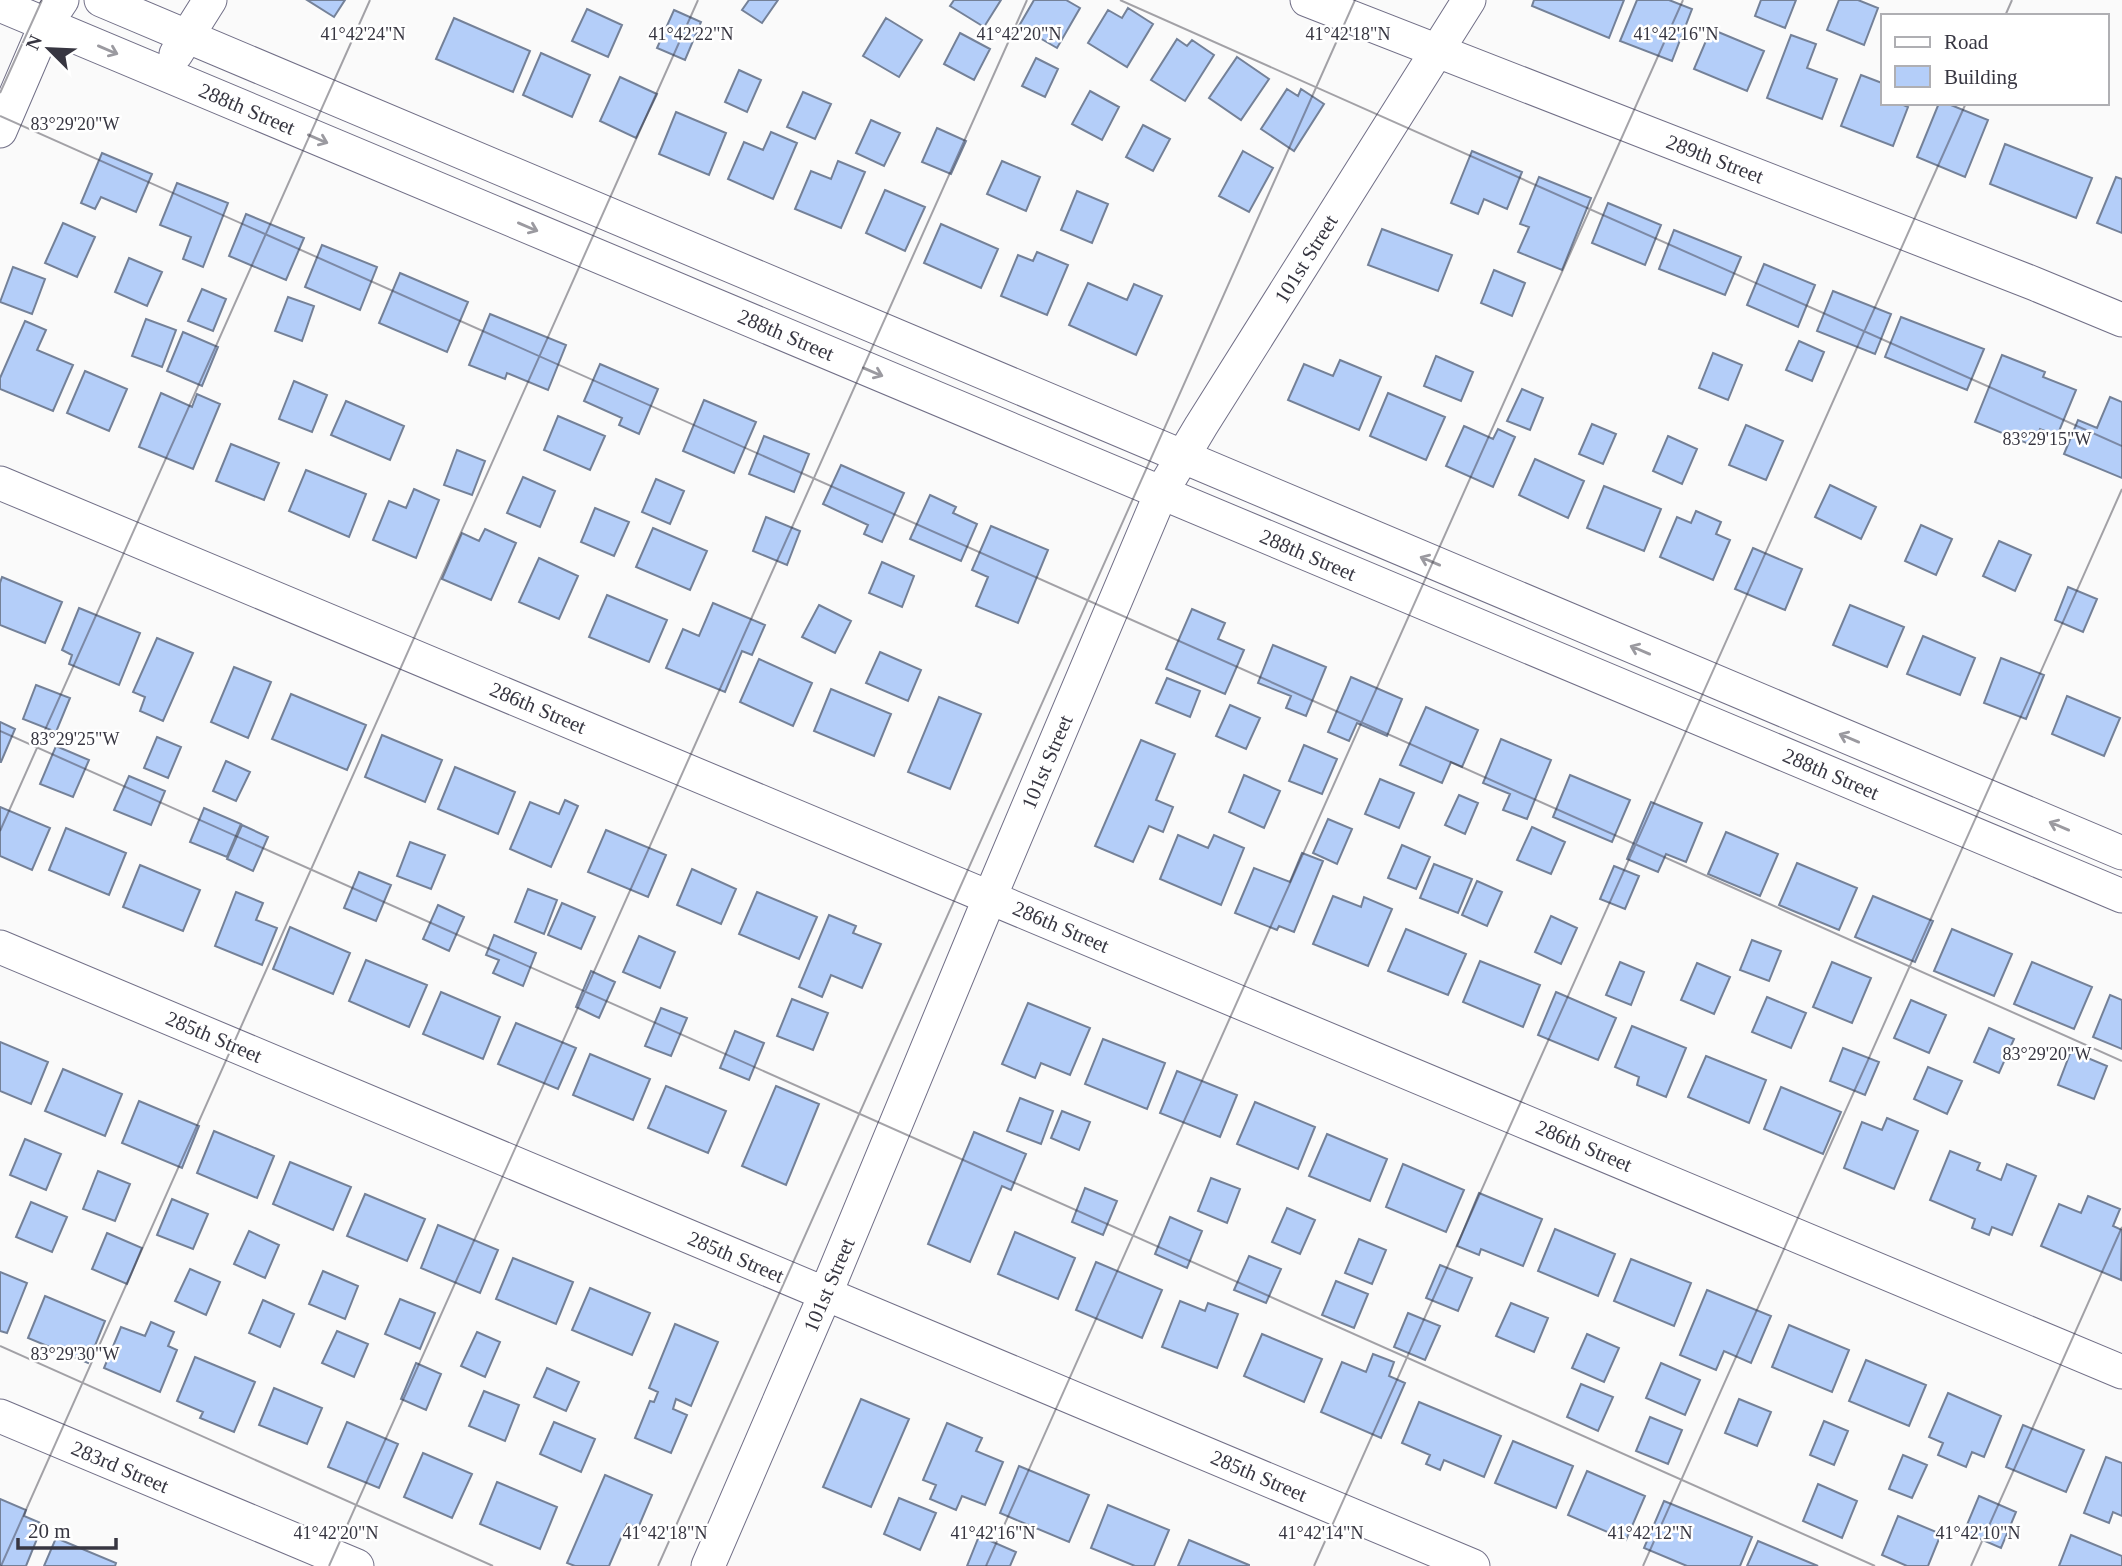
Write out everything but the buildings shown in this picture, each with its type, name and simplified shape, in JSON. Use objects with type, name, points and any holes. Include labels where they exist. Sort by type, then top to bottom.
[{"type":"street","name":"288th Street","points":[[101,0],[149,9],[187,36],[2122,853]]},
{"type":"street","points":[[164,74],[211,0]]},
{"type":"street","name":"289th Street","points":[[1307,0],[2122,320]]},
{"type":"street","name":"101st Street","points":[[708,1566],[825,1295],[1161,493],[1469,0]]},
{"type":"street","name":"288th Street","points":[[0,5],[54,12],[164,74],[2122,896]]},
{"type":"street","points":[[0,131],[54,12]]},
{"type":"street","points":[[495,213],[511,173]]},
{"type":"street","points":[[824,351],[841,312]]},
{"type":"street","name":"286th Street","points":[[0,483],[2122,1373]]},
{"type":"street","points":[[1708,723],[1725,685]]},
{"type":"street","name":"285th Street","points":[[0,947],[1473,1566]]},
{"type":"street","name":"283rd Street","points":[[0,1416],[357,1566]]}]
